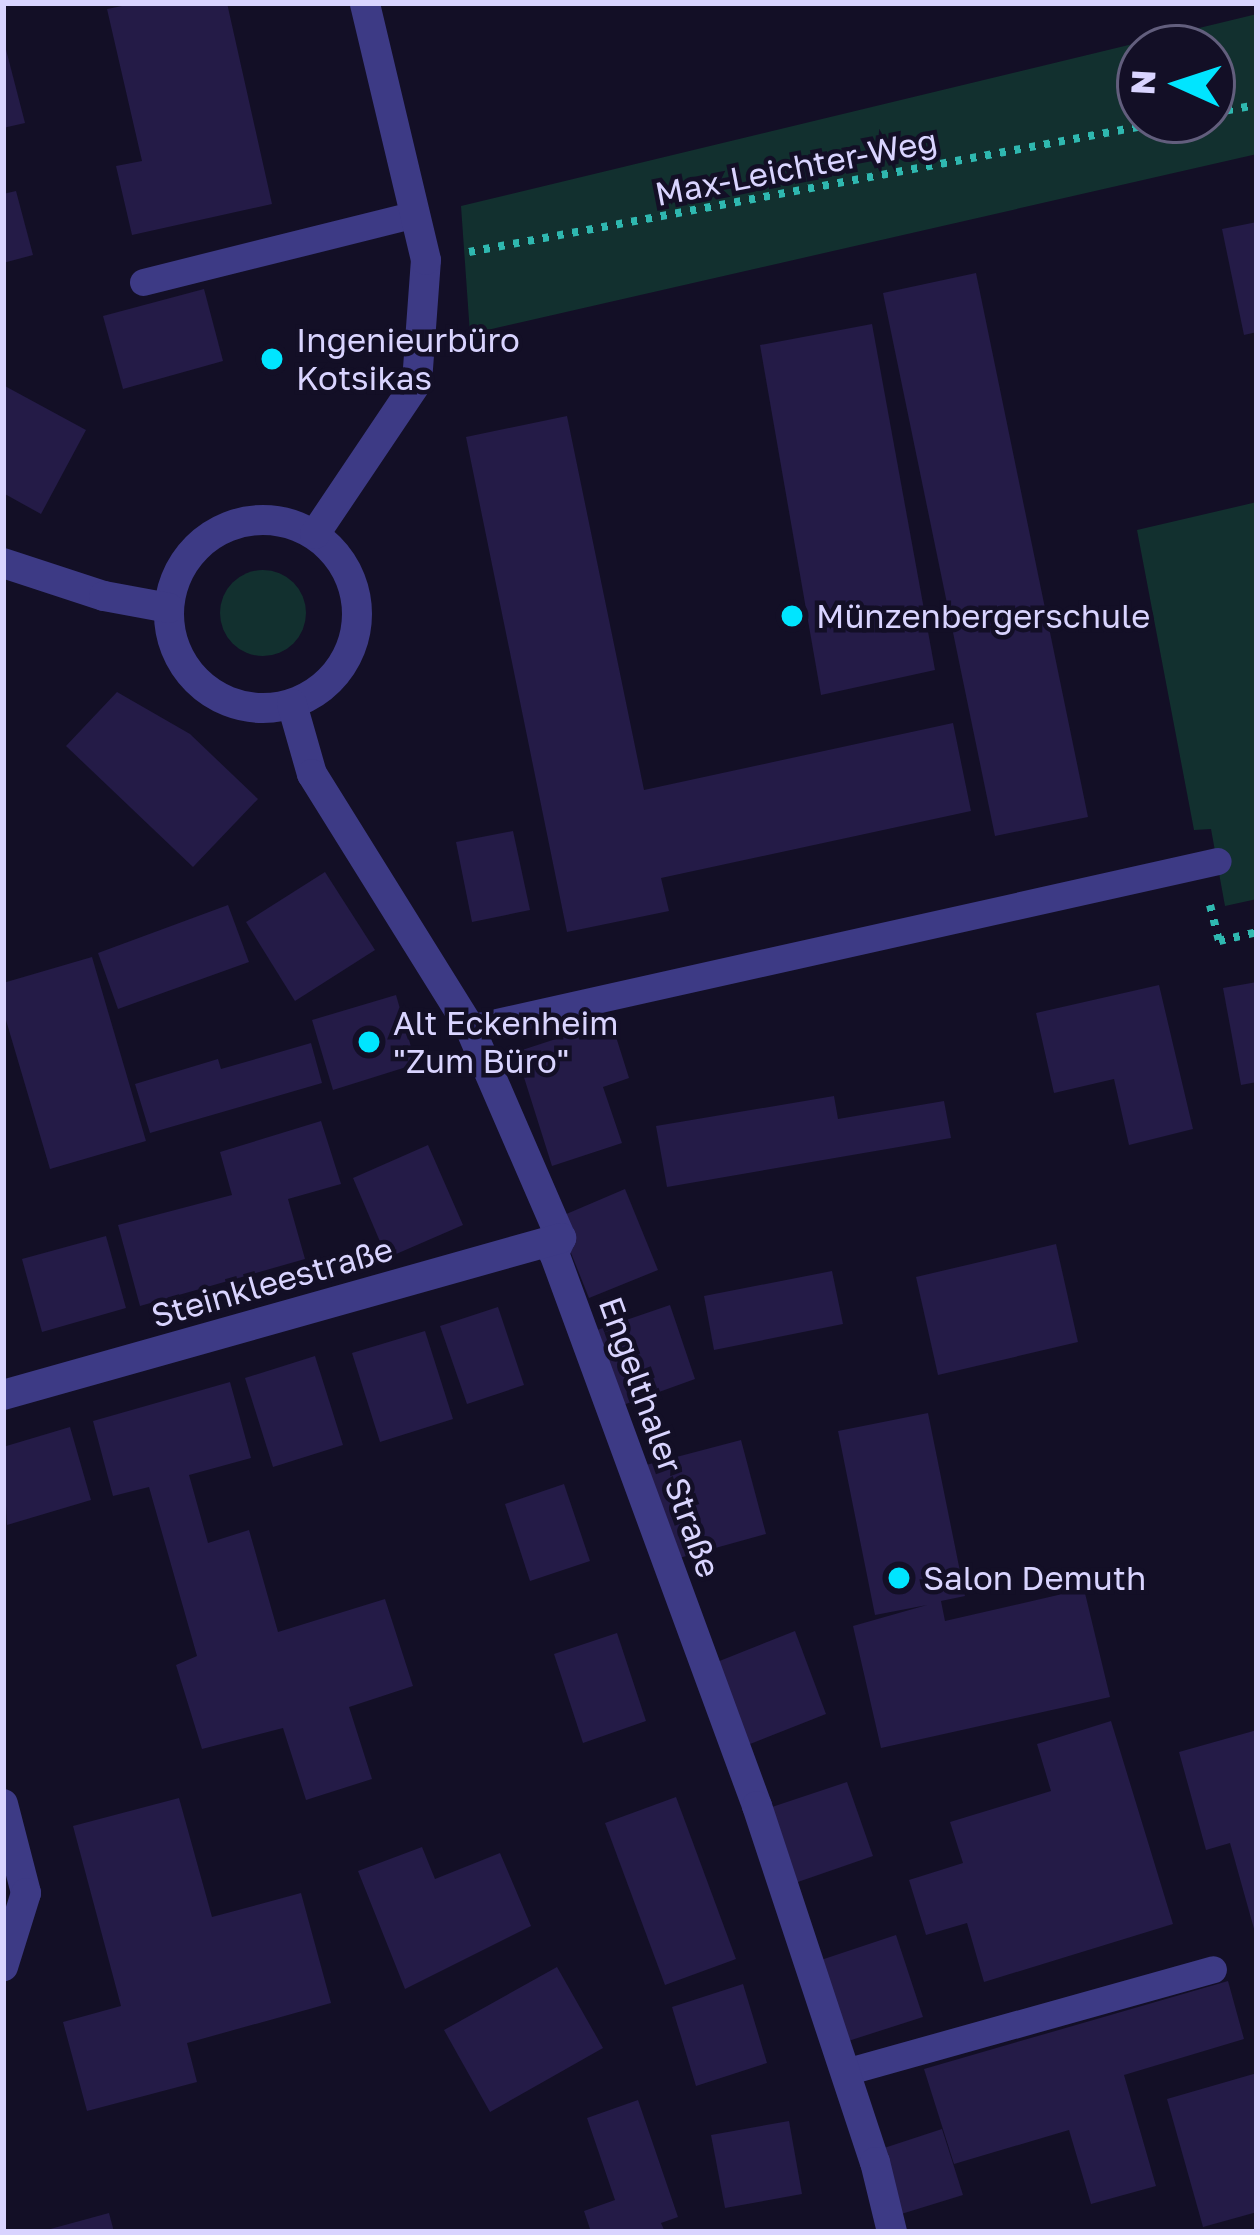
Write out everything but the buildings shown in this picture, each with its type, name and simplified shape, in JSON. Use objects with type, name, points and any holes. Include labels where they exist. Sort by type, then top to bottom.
[{"type":"street","points":[[315,534],[417,382],[426,260],[365,3]]},
{"type":"street","points":[[269,519],[315,534],[334,550],[354,586],[358,618],[347,658],[327,684],[292,704],[255,708],[220,698],[193,677],[173,643],[169,608],[180,569],[200,543],[236,523],[269,519]]},
{"type":"street","points":[[3,563],[104,596],[169,608]]},
{"type":"street","name":"Engelthaler Straße","points":[[292,704],[312,774],[470,1028],[561,1238],[554,1253],[757,1806],[892,2232]]},
{"type":"street","name":"Steinkleestraße","points":[[3,1395],[561,1238]]},
{"type":"street","points":[[3,1804],[26,1893],[3,1967]]},
{"type":"lane","points":[[143,282],[415,214]]},
{"type":"lane","points":[[470,1028],[1209,863]]},
{"type":"lane","points":[[845,2072],[1213,1969]]},
{"type":"path","name":"Max-Leichter-Weg","points":[[426,260],[1116,131]]},
{"type":"path","points":[[1209,863],[1219,941],[1257,932]]},
{"type":"green space","points":[[1257,14],[1257,154],[470,334],[461,206],[1116,48],[1116,144],[1236,144],[1236,24],[1216,24]]},
{"type":"green space","points":[[1257,502],[1257,899],[1225,906],[1211,829],[1194,830],[1137,530]]},
{"type":"green space","points":[[263,570],[294,582],[306,613],[294,644],[263,656],[232,644],[220,613],[232,582]]},
{"type":"place","name":"Ingenieurbüro Kotsikas","points":[[272,359]]},
{"type":"place","name":"Münzenbergerschule","points":[[792,616]]},
{"type":"place","name":"Alt Eckenheim \"Zum Büro\"","points":[[369,1042]]},
{"type":"place","name":"Salon Demuth","points":[[899,1578]]}]
